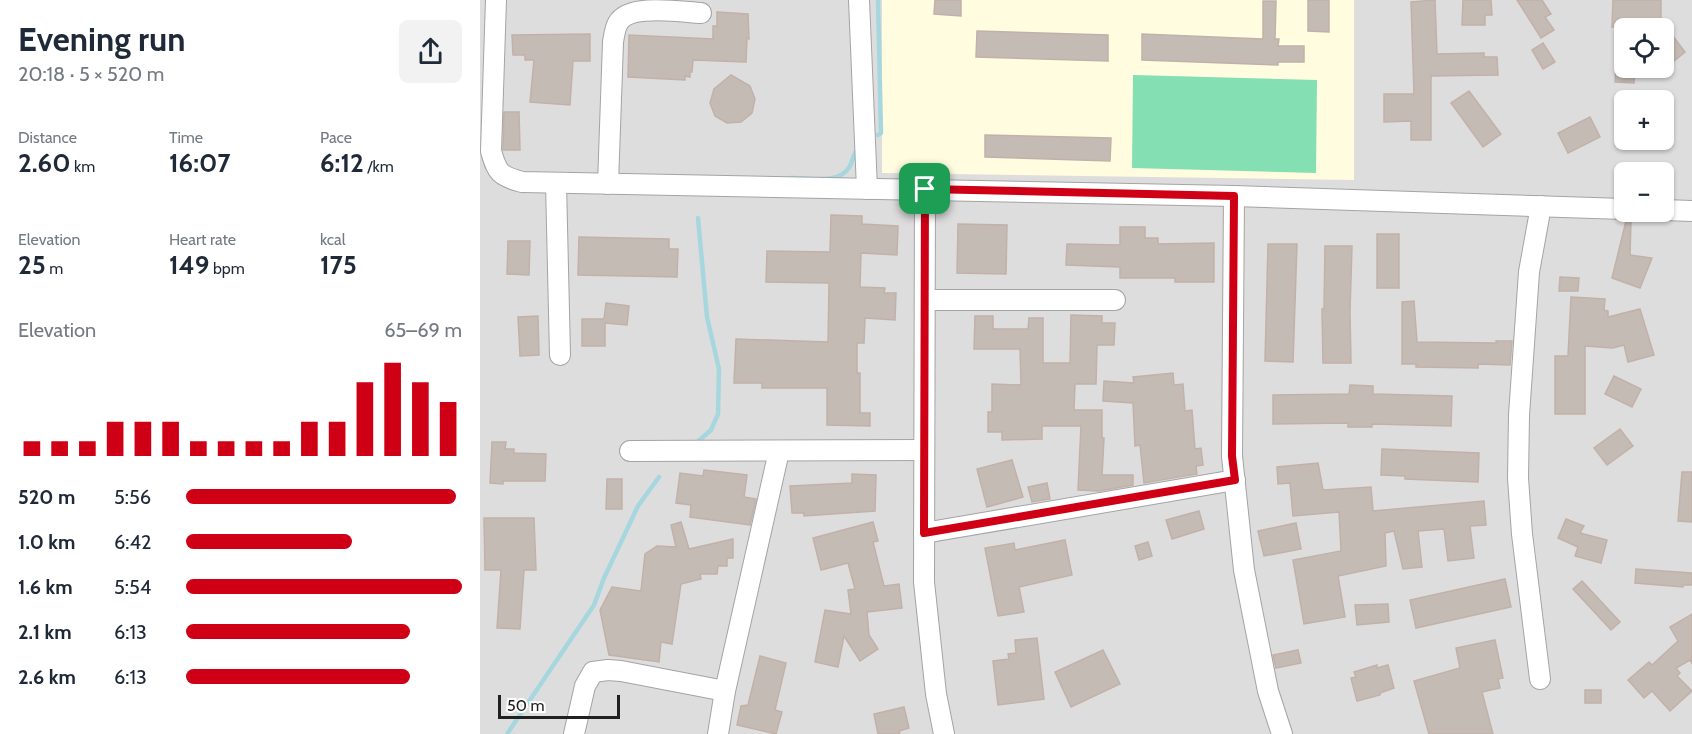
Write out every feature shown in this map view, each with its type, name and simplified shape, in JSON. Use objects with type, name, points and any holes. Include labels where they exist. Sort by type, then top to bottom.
[{"type":"street","points":[[496,0],[491,151],[495,165],[502,176],[522,182],[1234,196],[1614,209]]},
{"type":"street","points":[[859,0],[867,189]]},
{"type":"street","points":[[608,184],[613,42],[618,23],[627,13],[644,10],[701,13]]},
{"type":"street","points":[[556,183],[560,355]]},
{"type":"street","points":[[925,189],[924,582],[936,694],[944,734]]},
{"type":"street","points":[[1234,196],[1232,456],[1244,570],[1268,691],[1282,734]]},
{"type":"street","points":[[1539,679],[1521,534],[1518,478],[1519,414],[1529,272],[1541,206]]},
{"type":"street","points":[[1674,210],[1692,211]]},
{"type":"street","points":[[924,300],[1115,300]]},
{"type":"street","points":[[630,451],[924,450]]},
{"type":"street","points":[[718,734],[779,452]]},
{"type":"street","points":[[924,533],[1235,480]]},
{"type":"street","points":[[574,734],[585,686],[593,672],[621,671],[726,691]]},
{"type":"shaded area","points":[[480,0],[1692,0],[1692,734],[480,734]]},
{"type":"shaded area","points":[[882,0],[1354,0],[1354,180],[882,173]]},
{"type":"green space","points":[[1133,75],[1317,80],[1316,173],[1132,168]]},
{"type":"building","points":[[935,0],[961,0],[961,16],[934,14]]},
{"type":"building","points":[[1308,0],[1329,0],[1329,32],[1308,31]]},
{"type":"building","points":[[1435,0],[1437,54],[1484,53],[1484,57],[1497,57],[1498,75],[1431,75],[1431,140],[1411,140],[1411,121],[1384,122],[1384,94],[1414,94],[1411,2]]},
{"type":"building","points":[[1463,0],[1491,0],[1492,15],[1485,15],[1485,25],[1462,25]]},
{"type":"building","points":[[1517,0],[1542,0],[1551,14],[1545,17],[1554,30],[1541,38]]},
{"type":"building","points":[[1613,0],[1661,0],[1661,18],[1614,18],[1614,27],[1612,27]]},
{"type":"building","points":[[1263,1],[1276,1],[1275,39],[1279,39],[1278,46],[1304,46],[1304,62],[1278,62],[1278,65],[1142,60],[1142,34],[1263,39]]},
{"type":"building","points":[[717,12],[748,14],[749,39],[747,38],[746,62],[693,60],[690,77],[685,76],[685,80],[628,77],[629,35],[713,39],[713,26],[717,26]]},
{"type":"building","points":[[977,31],[1108,35],[1108,61],[976,57]]},
{"type":"building","points":[[590,34],[590,61],[573,61],[570,105],[530,102],[534,60],[525,60],[525,55],[513,55],[512,35]]},
{"type":"building","points":[[1674,37],[1685,52],[1674,61]]},
{"type":"building","points":[[1543,43],[1555,62],[1543,69],[1532,50]]},
{"type":"building","points":[[731,75],[750,86],[755,99],[752,113],[741,122],[727,123],[715,116],[710,103],[714,89]]},
{"type":"building","points":[[1615,78],[1634,78],[1634,83],[1615,82]]},
{"type":"building","points":[[1469,91],[1501,134],[1483,147],[1451,103]]},
{"type":"building","points":[[504,112],[519,112],[520,150],[503,150]]},
{"type":"building","points":[[1590,117],[1600,137],[1568,153],[1558,133]]},
{"type":"building","points":[[985,135],[1111,138],[1110,161],[985,157]]},
{"type":"building","points":[[831,215],[862,216],[862,224],[898,226],[897,255],[861,253],[860,287],[885,288],[884,293],[896,293],[895,320],[865,318],[864,343],[857,343],[860,413],[870,413],[870,426],[827,425],[827,388],[762,388],[762,383],[734,383],[736,339],[828,342],[829,283],[766,282],[767,251],[830,252]]},
{"type":"building","points":[[1626,222],[1631,222],[1630,255],[1652,258],[1640,288],[1612,278]]},
{"type":"building","points":[[958,224],[1007,225],[1006,274],[957,273]]},
{"type":"building","points":[[1120,227],[1145,227],[1145,238],[1158,238],[1158,244],[1214,243],[1214,282],[1175,282],[1175,278],[1120,278],[1120,267],[1066,265],[1067,244],[1120,245]]},
{"type":"building","points":[[1377,234],[1399,234],[1399,288],[1377,288]]},
{"type":"building","points":[[579,237],[669,239],[669,249],[678,249],[677,277],[578,275]]},
{"type":"building","points":[[508,241],[530,241],[529,275],[507,274]]},
{"type":"building","points":[[1268,244],[1297,244],[1293,362],[1265,361]]},
{"type":"building","points":[[1325,246],[1352,246],[1351,363],[1323,363],[1322,309],[1324,309]]},
{"type":"building","points":[[1560,277],[1579,278],[1578,291],[1559,291]]},
{"type":"building","points":[[1571,297],[1605,299],[1604,310],[1608,311],[1608,317],[1640,309],[1654,355],[1628,362],[1624,345],[1613,348],[1585,346],[1585,414],[1555,414],[1555,356],[1568,356]]},
{"type":"building","points":[[1414,301],[1417,342],[1496,343],[1496,341],[1512,341],[1510,365],[1478,364],[1478,368],[1416,367],[1416,364],[1402,364],[1402,302]]},
{"type":"building","points":[[606,303],[629,306],[627,325],[605,323],[605,346],[582,346],[582,319],[604,319]]},
{"type":"building","points":[[1071,315],[1102,316],[1102,323],[1115,323],[1114,345],[1097,345],[1096,384],[1075,384],[1074,410],[1102,410],[1102,438],[1104,438],[1102,475],[1133,475],[1133,485],[1099,491],[1078,490],[1081,426],[1042,426],[1042,439],[1002,440],[1002,432],[988,432],[988,412],[992,412],[992,384],[1021,385],[1020,349],[974,349],[975,316],[993,316],[993,329],[1028,329],[1029,318],[1043,318],[1043,363],[1070,363]]},
{"type":"building","points":[[538,316],[539,355],[520,356],[518,317]]},
{"type":"building","points":[[1173,373],[1174,385],[1183,384],[1185,411],[1192,410],[1195,449],[1201,448],[1203,465],[1196,466],[1197,474],[1144,483],[1140,445],[1135,446],[1133,403],[1103,401],[1104,381],[1134,383],[1133,377]]},
{"type":"building","points":[[1614,376],[1641,389],[1632,407],[1605,394]]},
{"type":"building","points":[[1350,385],[1373,386],[1373,394],[1452,396],[1451,426],[1372,424],[1372,427],[1348,427],[1348,423],[1273,424],[1273,395],[1349,394]]},
{"type":"building","points":[[1620,429],[1633,446],[1607,465],[1594,448]]},
{"type":"building","points":[[492,442],[506,442],[505,449],[514,449],[514,453],[546,454],[545,481],[490,483]]},
{"type":"building","points":[[1382,449],[1479,453],[1478,482],[1405,479],[1405,476],[1381,475]]},
{"type":"building","points":[[1012,460],[1023,497],[987,507],[977,469]]},
{"type":"building","points":[[1318,463],[1323,490],[1371,487],[1373,511],[1484,501],[1486,525],[1470,526],[1474,558],[1448,561],[1444,529],[1418,531],[1422,567],[1403,569],[1394,531],[1385,533],[1386,566],[1338,576],[1345,617],[1304,624],[1293,560],[1341,551],[1339,512],[1293,516],[1290,483],[1278,484],[1277,467]]},
{"type":"building","points":[[704,470],[747,475],[744,497],[756,499],[750,525],[690,517],[691,505],[676,503],[680,473],[703,476]]},
{"type":"building","points":[[1682,472],[1692,472],[1692,522],[1678,521]]},
{"type":"building","points":[[852,474],[876,475],[875,511],[804,516],[804,513],[792,513],[790,486],[852,483]]},
{"type":"building","points":[[607,479],[622,479],[622,509],[606,509]]},
{"type":"building","points":[[1047,483],[1050,499],[1032,502],[1028,487]]},
{"type":"building","points":[[1199,511],[1204,529],[1172,539],[1166,520]]},
{"type":"building","points":[[484,518],[534,518],[536,570],[524,570],[520,629],[497,628],[501,570],[485,570]]},
{"type":"building","points":[[1566,519],[1584,526],[1580,533],[1607,540],[1601,563],[1575,556],[1578,547],[1558,538]]},
{"type":"building","points":[[681,522],[689,549],[733,539],[733,558],[727,558],[727,566],[718,566],[717,574],[700,574],[701,579],[681,584],[672,644],[661,642],[659,662],[609,655],[600,610],[612,587],[641,591],[645,554],[657,546],[676,547],[671,525]]},
{"type":"building","points":[[873,522],[878,541],[873,542],[884,586],[899,584],[902,608],[867,612],[869,635],[878,649],[860,661],[844,636],[838,667],[815,662],[825,610],[851,614],[848,590],[855,589],[848,563],[821,570],[813,538]]},
{"type":"building","points":[[1296,523],[1301,549],[1264,556],[1258,531]]},
{"type":"building","points":[[1065,540],[1072,575],[1019,587],[1024,612],[998,616],[985,548],[1014,543],[1015,550]]},
{"type":"building","points":[[1148,542],[1152,556],[1139,560],[1135,546]]},
{"type":"building","points":[[1636,569],[1692,573],[1692,585],[1683,585],[1683,587],[1635,583]]},
{"type":"building","points":[[1505,579],[1511,607],[1416,628],[1410,600]]},
{"type":"building","points":[[1582,581],[1620,622],[1611,630],[1573,589]]},
{"type":"building","points":[[1388,604],[1389,622],[1357,625],[1355,605]]},
{"type":"building","points":[[1692,614],[1692,664],[1690,660],[1676,668],[1680,673],[1677,676],[1692,691],[1670,711],[1652,691],[1644,698],[1628,680],[1649,662],[1652,665],[1678,641],[1670,627]]},
{"type":"building","points":[[1037,638],[1044,699],[998,705],[993,661],[1009,659],[1008,654],[1016,653],[1015,640]]},
{"type":"building","points":[[1495,640],[1503,678],[1498,679],[1500,688],[1482,692],[1493,734],[1429,734],[1414,681],[1460,668],[1456,648]]},
{"type":"building","points":[[1103,650],[1120,684],[1071,707],[1055,672]]},
{"type":"building","points":[[1298,650],[1301,663],[1276,668],[1273,655]]},
{"type":"building","points":[[760,656],[786,663],[775,710],[782,712],[776,734],[737,725],[741,706],[748,705]]},
{"type":"building","points":[[1377,665],[1377,668],[1388,665],[1394,688],[1380,695],[1357,701],[1351,678],[1356,677],[1354,672]]},
{"type":"building","points":[[1585,690],[1601,690],[1601,703],[1585,703]]},
{"type":"building","points":[[904,707],[909,728],[899,731],[900,734],[878,734],[874,714]]},
{"type":"waterway","points":[[878,0],[881,133],[878,135]]},
{"type":"waterway","points":[[790,178],[823,179],[839,176],[850,166],[855,153]]},
{"type":"waterway","points":[[695,444],[711,430],[718,414],[719,369],[707,317],[698,218]]},
{"type":"waterway","points":[[507,734],[594,605],[604,578],[638,506],[659,477]]},
{"type":"route","points":[[925,189],[1234,196],[1232,456],[1235,480],[924,533],[925,189]]}]
